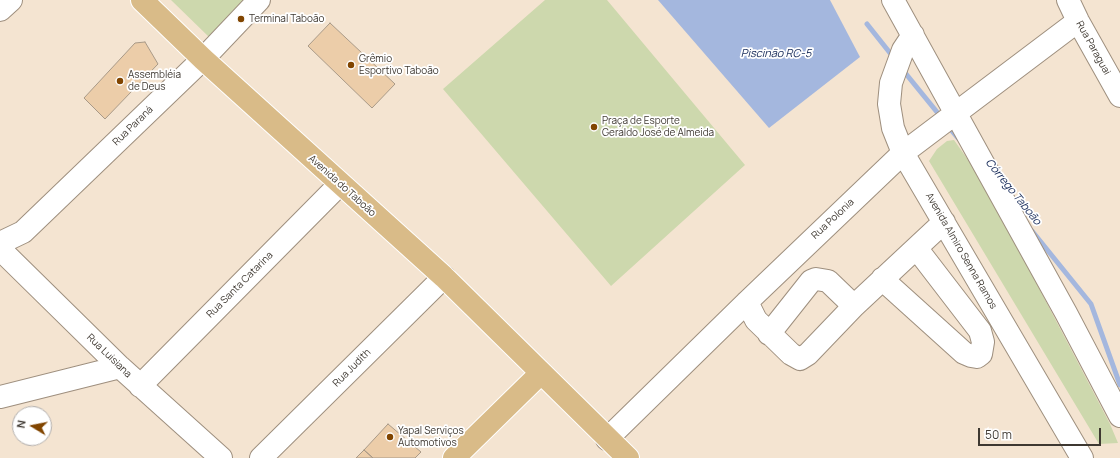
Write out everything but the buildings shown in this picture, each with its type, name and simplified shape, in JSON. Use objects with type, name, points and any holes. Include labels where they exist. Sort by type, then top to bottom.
[{"type":"main road","name":"Avenida do Taboão","points":[[142,0],[203,59],[444,277],[628,458]]},
{"type":"main road","points":[[454,458],[541,373]]},
{"type":"street","points":[[0,10],[11,0]]},
{"type":"street","name":"Rua Paraná","points":[[0,243],[23,232],[203,59],[259,0]]},
{"type":"street","points":[[893,0],[955,115],[1066,313],[1120,416]]},
{"type":"street","name":"Rua Paraguai","points":[[1068,0],[1078,21],[1120,96]]},
{"type":"street","name":"Rua Polonia","points":[[607,439],[747,302],[903,153],[1078,21]]},
{"type":"street","name":"Avenida Almiro Senna Ramos","points":[[913,35],[903,50],[891,83],[889,104],[893,128],[903,153],[1082,458]]},
{"type":"street","name":"Rua Santa Catarina","points":[[140,386],[340,184]]},
{"type":"street","points":[[747,302],[756,320],[769,334],[791,354],[800,359],[808,354],[854,306],[944,222]]},
{"type":"street","points":[[882,279],[964,353],[971,356],[981,354],[983,342],[980,331],[917,248]]},
{"type":"street","name":"Rua Luisiana","points":[[0,249],[140,386],[221,458]]},
{"type":"street","name":"Rua Judith","points":[[261,458],[444,277]]},
{"type":"street","points":[[769,334],[811,281],[816,279],[828,281],[854,306]]},
{"type":"street","points":[[0,397],[120,367]]},
{"type":"green space","points":[[171,0],[245,0],[209,37]]},
{"type":"green space","name":"Praça de Esporte Geraldo José de Almeida","points":[[545,0],[607,0],[745,165],[611,286],[443,89]]},
{"type":"green space","points":[[954,140],[983,181],[1110,424],[1118,443],[1099,444],[929,161],[937,149],[947,141]]},
{"type":"water","name":"Piscinão RC-5","points":[[658,0],[830,0],[860,57],[769,128]]},
{"type":"waterway","name":"Córrego Taboão","points":[[867,24],[894,58]]},
{"type":"waterway","name":"Córrego Taboão","points":[[902,69],[941,117]]},
{"type":"waterway","name":"Córrego Taboão","points":[[947,125],[959,139]]},
{"type":"waterway","name":"Córrego Taboão","points":[[1032,231],[1091,304],[1120,385]]},
{"type":"place","name":"Terminal Taboão","points":[[241,19]]},
{"type":"place","name":"Grêmio Esportivo Taboão","points":[[351,65]]},
{"type":"place","name":"Assembléia de Deus","points":[[120,81]]},
{"type":"place","name":"Praça de Esporte Geraldo José de Almeida","points":[[594,127]]},
{"type":"place","name":"Yapal Serviços Automotivos","points":[[390,437]]}]
